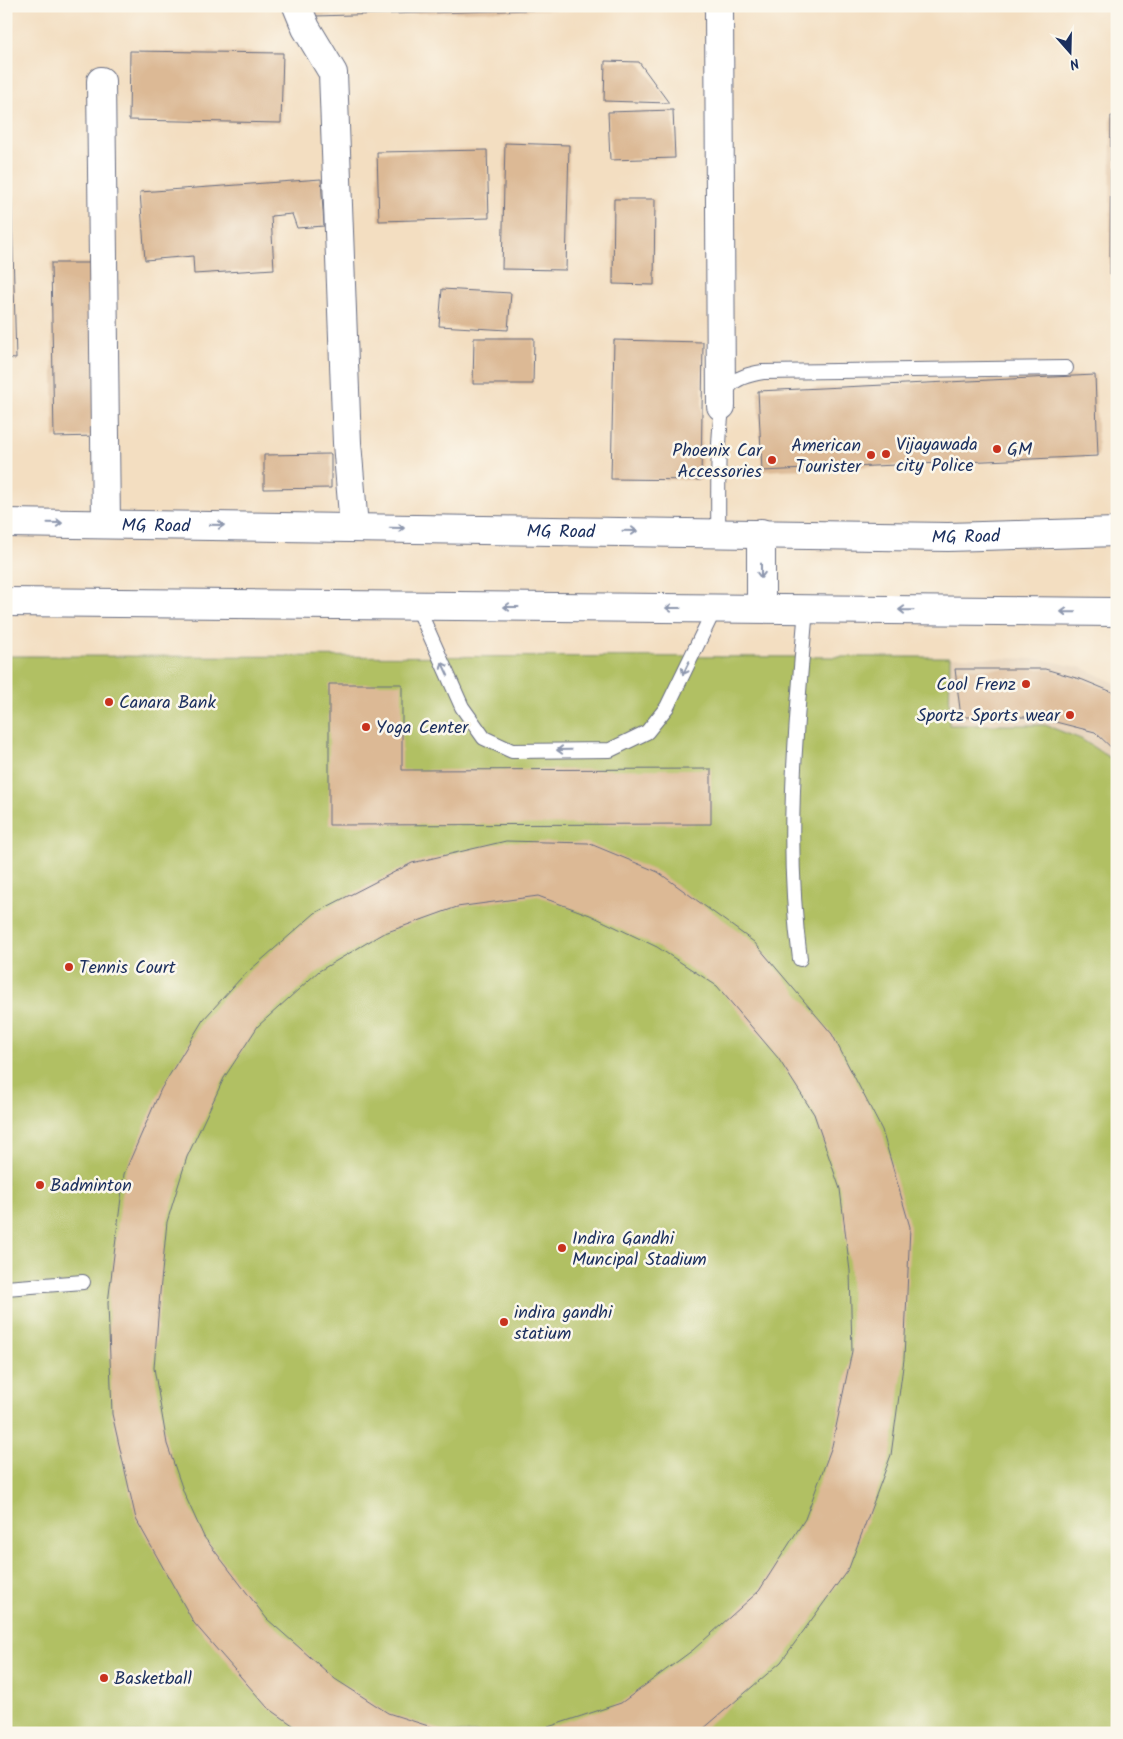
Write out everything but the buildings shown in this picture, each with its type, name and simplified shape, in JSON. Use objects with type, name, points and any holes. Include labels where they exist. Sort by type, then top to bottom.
[{"type":"main road","points":[[297,6],[306,28],[333,73],[347,443],[354,527]]},
{"type":"main road","points":[[719,6],[721,406]]},
{"type":"main road","points":[[100,81],[106,524]]},
{"type":"main road","name":"MG Road","points":[[6,523],[718,532],[948,537],[1117,532]]},
{"type":"main road","points":[[762,533],[762,608]]},
{"type":"main road","points":[[6,602],[1117,612]]},
{"type":"lane","points":[[718,532],[721,406],[729,387],[743,376],[763,372],[1066,368]]},
{"type":"lane","points":[[417,606],[462,707],[484,738],[512,751],[610,750],[647,732],[667,707],[715,608]]},
{"type":"lane","points":[[800,959],[793,910],[791,807],[806,609]]},
{"type":"lane","points":[[6,1288],[83,1282]]},
{"type":"shaded area","points":[[950,657],[1040,659],[1083,668],[1117,684],[1117,764],[1113,760],[949,725]]},
{"type":"green space","name":"Indira Gandhi Muncipal Stadium","points":[[6,656],[950,657],[949,725],[1045,725],[1081,739],[1113,760],[1117,764],[1117,1733],[6,1733]]},
{"type":"place","name":"GM","points":[[997,449]]},
{"type":"place","name":"Vijayawada city Police","points":[[886,454]]},
{"type":"place","name":"American Tourister","points":[[871,455]]},
{"type":"place","name":"Phoenix Car Accessories","points":[[772,460]]},
{"type":"place","name":"Cool Frenz","points":[[1026,684]]},
{"type":"place","name":"Canara Bank","points":[[109,702]]},
{"type":"place","name":"Sportz Sports wear","points":[[1070,715]]},
{"type":"place","name":"Yoga Center","points":[[366,727]]},
{"type":"place","name":"Tennis Court","points":[[69,967]]},
{"type":"place","name":"Badminton","points":[[40,1185]]},
{"type":"place","name":"Indira Gandhi Muncipal Stadium","points":[[562,1248]]},
{"type":"place","name":"indira gandhi statium","points":[[504,1322]]},
{"type":"place","name":"Basketball","points":[[104,1678]]}]
